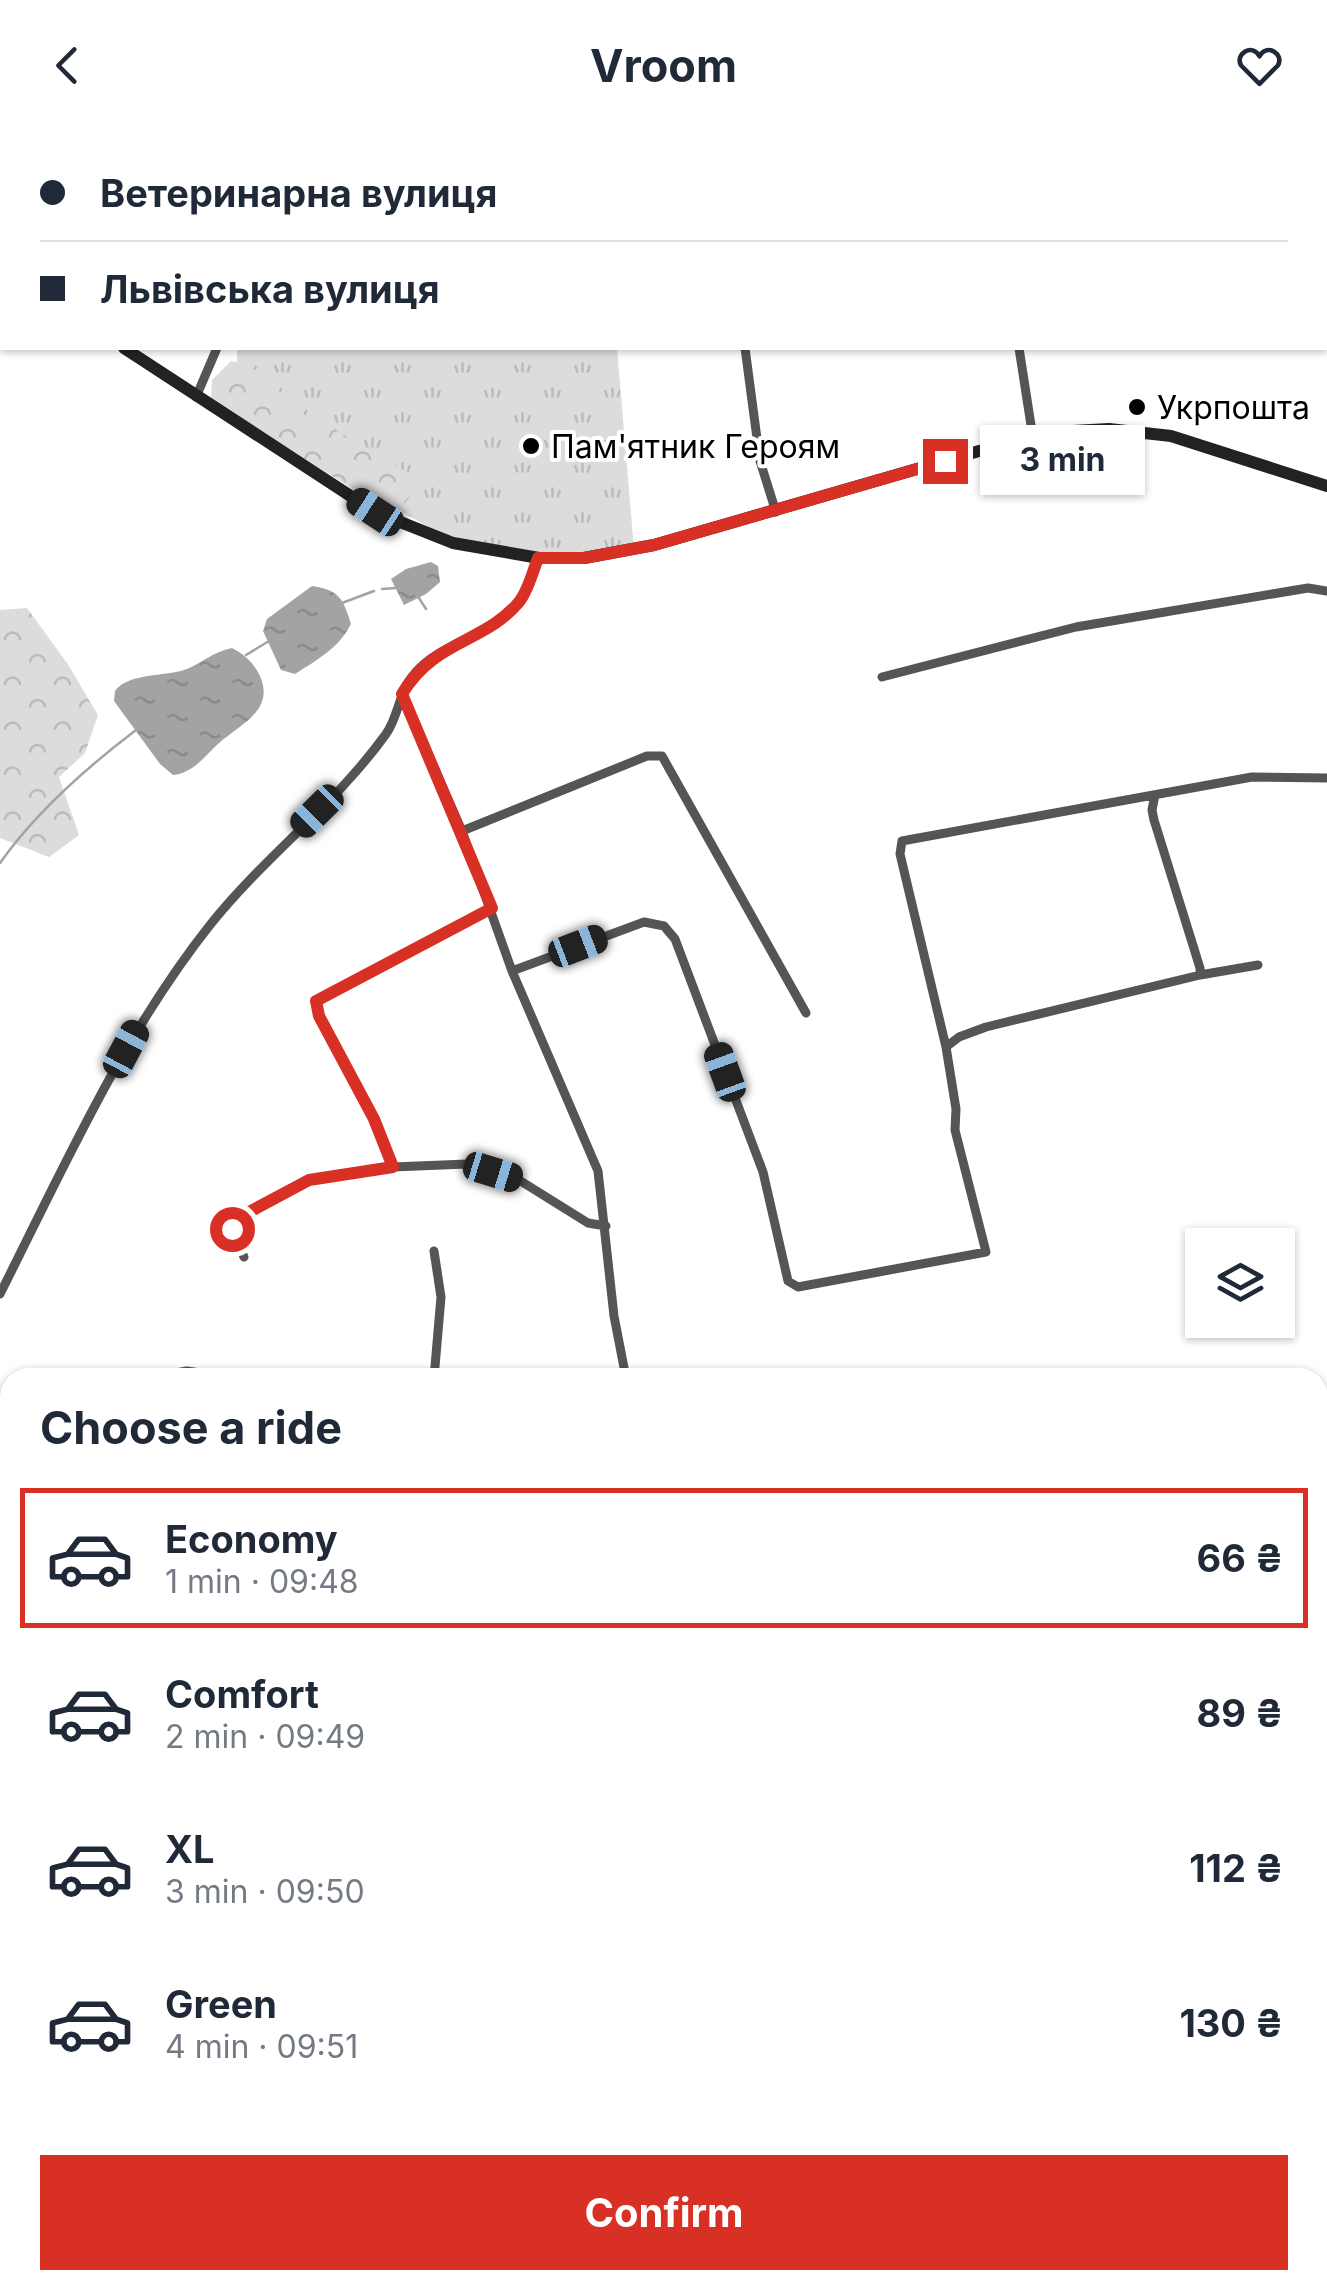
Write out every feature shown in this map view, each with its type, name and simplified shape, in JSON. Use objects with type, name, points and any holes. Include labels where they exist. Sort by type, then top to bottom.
[{"type":"main road","points":[[127,350],[375,512],[453,543],[538,558],[584,558],[654,545],[1033,438],[1110,429],[1171,436],[1327,486]]},
{"type":"street","points":[[196,397],[216,350]]},
{"type":"street","points":[[745,350],[760,461],[776,512]]},
{"type":"street","points":[[1019,350],[1033,438]]},
{"type":"street","points":[[0,1294],[142,1019],[173,974],[250,877],[339,790],[388,731],[415,672],[446,648],[495,623],[521,600],[538,558]]},
{"type":"street","points":[[882,677],[1076,627],[1308,588],[1327,591]]},
{"type":"street","points":[[402,694],[462,831],[512,971],[598,1171],[614,1316],[624,1368]]},
{"type":"street","points":[[462,831],[647,756],[662,756],[806,1013]]},
{"type":"street","points":[[512,971],[644,922],[664,926],[675,939],[763,1172],[788,1281],[798,1287],[986,1252],[955,1130],[956,1109],[946,1048],[900,854],[902,842],[1252,778],[1327,778]]},
{"type":"street","points":[[1155,795],[1152,810],[1200,975]]},
{"type":"street","points":[[393,1167],[374,1119],[319,1016],[316,1001],[492,908]]},
{"type":"street","points":[[946,1048],[958,1037],[986,1027],[1200,975],[1258,965]]},
{"type":"street","points":[[244,1258],[232,1229],[234,1220],[309,1180],[393,1167],[467,1164],[519,1180],[588,1223],[606,1226]]},
{"type":"street","points":[[434,1251],[440,1297],[435,1368]]},
{"type":"green space","points":[[237,350],[617,350],[634,549],[584,558],[462,546],[395,508],[237,368]]},
{"type":"green space","points":[[231,361],[266,368],[290,399],[380,459],[417,476],[411,496],[399,509],[373,502],[211,399],[212,380]]},
{"type":"green space","points":[[27,608],[98,715],[85,753],[59,777],[79,835],[49,857],[0,838],[0,610]]},
{"type":"water","points":[[431,562],[438,566],[440,582],[404,605],[391,579],[406,569]]},
{"type":"water","points":[[312,586],[339,597],[351,624],[334,647],[295,674],[281,670],[263,631],[267,619]]},
{"type":"water","points":[[232,648],[248,659],[260,676],[263,699],[259,708],[198,764],[173,775],[160,764],[114,701],[115,691],[128,681],[181,671]]},
{"type":"waterway","points":[[382,589],[396,588]]},
{"type":"waterway","points":[[342,603],[374,591]]},
{"type":"waterway","points":[[417,595],[426,609]]},
{"type":"waterway","points":[[246,655],[269,641]]},
{"type":"waterway","points":[[0,863],[63,792],[136,730]]},
{"type":"place","name":"Укрпошта","points":[[1137,407]]},
{"type":"place","name":"Пам'ятник Героям","points":[[531,446]]},
{"type":"route","points":[[232,1229],[234,1220],[309,1180],[393,1167],[374,1119],[319,1016],[316,1001],[492,908],[402,694],[415,672],[446,648],[495,623],[521,600],[538,558],[584,558],[654,545],[945,461]]}]
